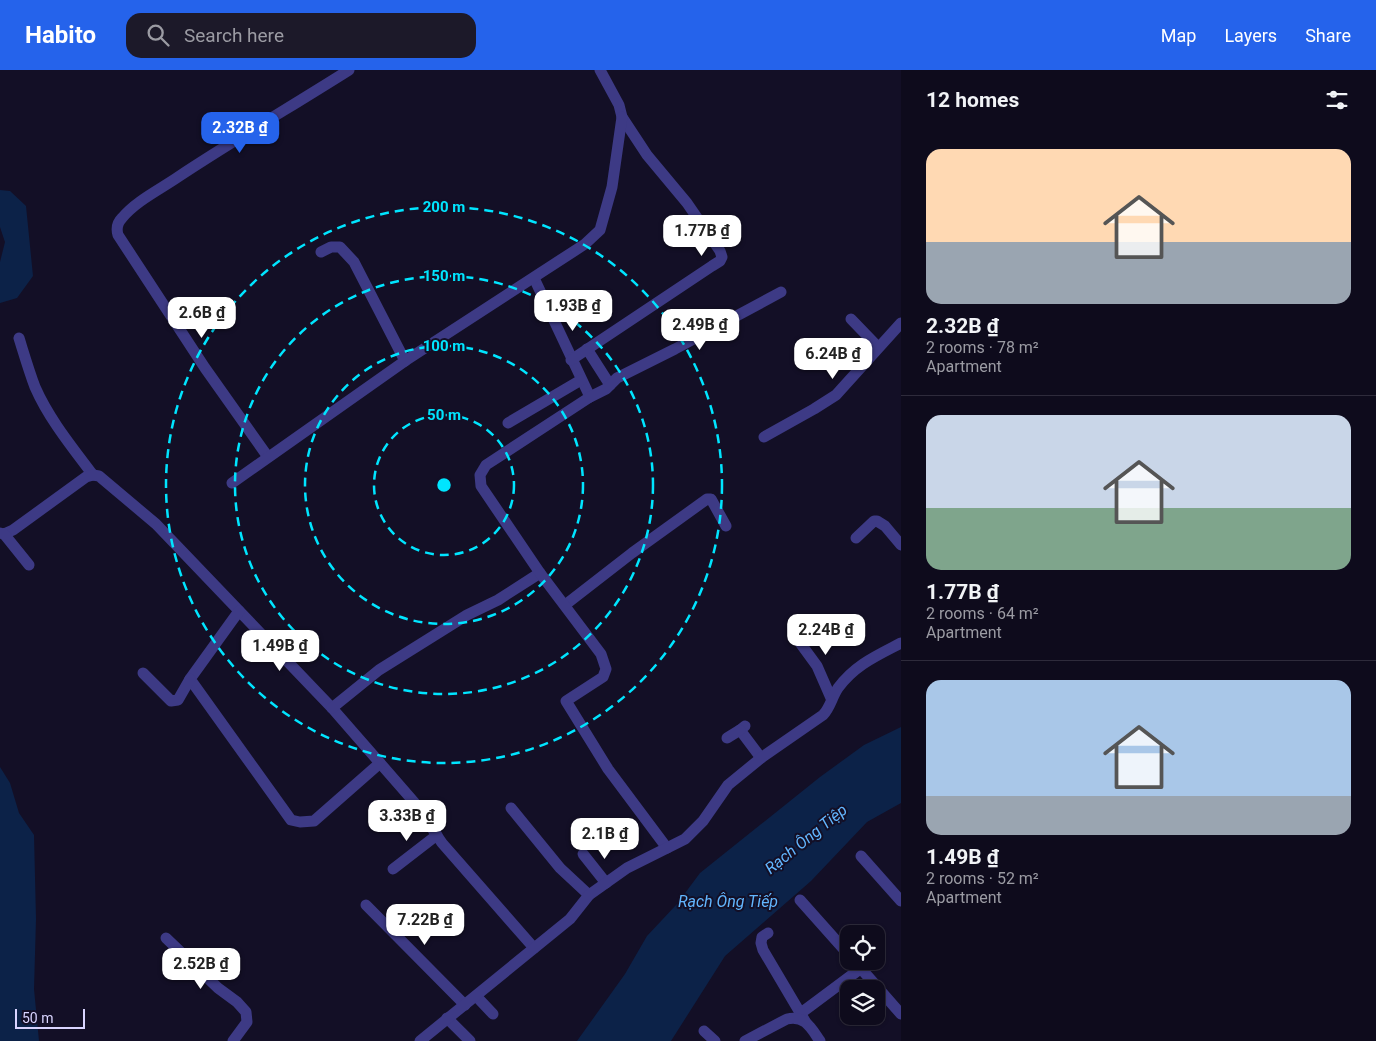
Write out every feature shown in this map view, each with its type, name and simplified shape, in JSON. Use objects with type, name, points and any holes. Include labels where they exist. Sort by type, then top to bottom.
[{"type":"street","points":[[268,457],[205,368],[116,230],[118,223],[139,203],[207,158],[278,116],[349,70]]},
{"type":"street","points":[[571,360],[720,261],[722,257],[720,251],[687,203],[647,155],[622,117],[619,105],[600,70]]},
{"type":"street","points":[[232,483],[406,361],[586,244],[600,230],[612,187],[622,117]]},
{"type":"street","points":[[321,252],[331,247],[340,247],[354,262],[406,361]]},
{"type":"street","points":[[534,278],[590,397]]},
{"type":"street","points":[[667,848],[608,769],[566,701],[603,676],[606,668],[601,654],[540,573],[481,486],[480,474],[486,465],[608,387],[617,378],[676,349],[780,292]]},
{"type":"street","points":[[851,319],[878,347]]},
{"type":"street","points":[[764,438],[836,395],[901,323]]},
{"type":"street","points":[[19,338],[36,387],[51,417],[93,475]]},
{"type":"street","points":[[587,349],[608,387]]},
{"type":"street","points":[[508,424],[581,380]]},
{"type":"street","points":[[29,565],[2,534],[13,530],[86,477],[99,476],[156,524],[332,708],[414,802],[436,835],[534,948]]},
{"type":"street","points":[[565,606],[632,553],[707,499],[712,499],[726,526]]},
{"type":"street","points":[[856,538],[877,521],[885,526],[901,546]]},
{"type":"street","points":[[332,708],[379,670],[540,573]]},
{"type":"street","points":[[143,673],[171,701],[178,700],[190,679],[239,611]]},
{"type":"street","points":[[793,627],[798,640],[817,666],[831,698]]},
{"type":"street","points":[[420,1041],[570,919],[589,895],[627,868],[685,839],[703,821],[728,784],[760,758],[822,715],[827,710],[831,698],[857,667],[901,643]]},
{"type":"street","points":[[190,679],[291,820],[300,822],[314,821],[380,763]]},
{"type":"street","points":[[727,738],[743,728],[760,758]]},
{"type":"street","points":[[511,808],[560,868],[589,895]]},
{"type":"street","points":[[393,869],[436,835]]},
{"type":"street","points":[[583,854],[606,883]]},
{"type":"street","points":[[862,856],[901,901]]},
{"type":"street","points":[[800,900],[840,945]]},
{"type":"street","points":[[366,906],[465,1005]]},
{"type":"street","points":[[768,933],[762,937],[762,950],[820,1041]]},
{"type":"street","points":[[166,938],[246,1012],[247,1022],[233,1041]]},
{"type":"street","points":[[745,1041],[787,1019],[803,1017],[852,970]]},
{"type":"street","points":[[861,970],[901,1014]]},
{"type":"street","points":[[476,996],[493,1014]]},
{"type":"street","points":[[447,1018],[470,1041]]},
{"type":"street","points":[[704,1031],[715,1041]]},
{"type":"water","points":[[0,190],[10,191],[26,206],[33,276],[17,298],[0,303],[0,262],[5,242],[0,227]]},
{"type":"water","name":"Rạch Ông Tiếp","points":[[901,727],[901,803],[867,822],[811,881],[725,956],[671,1041],[577,1041],[625,974],[647,936],[677,904],[700,873],[820,777],[864,745]]},
{"type":"water","points":[[0,767],[10,783],[19,813],[34,835],[36,919],[34,989],[39,1041],[0,1041]]},
{"type":"water label","name":"Rạch Ông Tiệp","points":[[806,839]]}]
